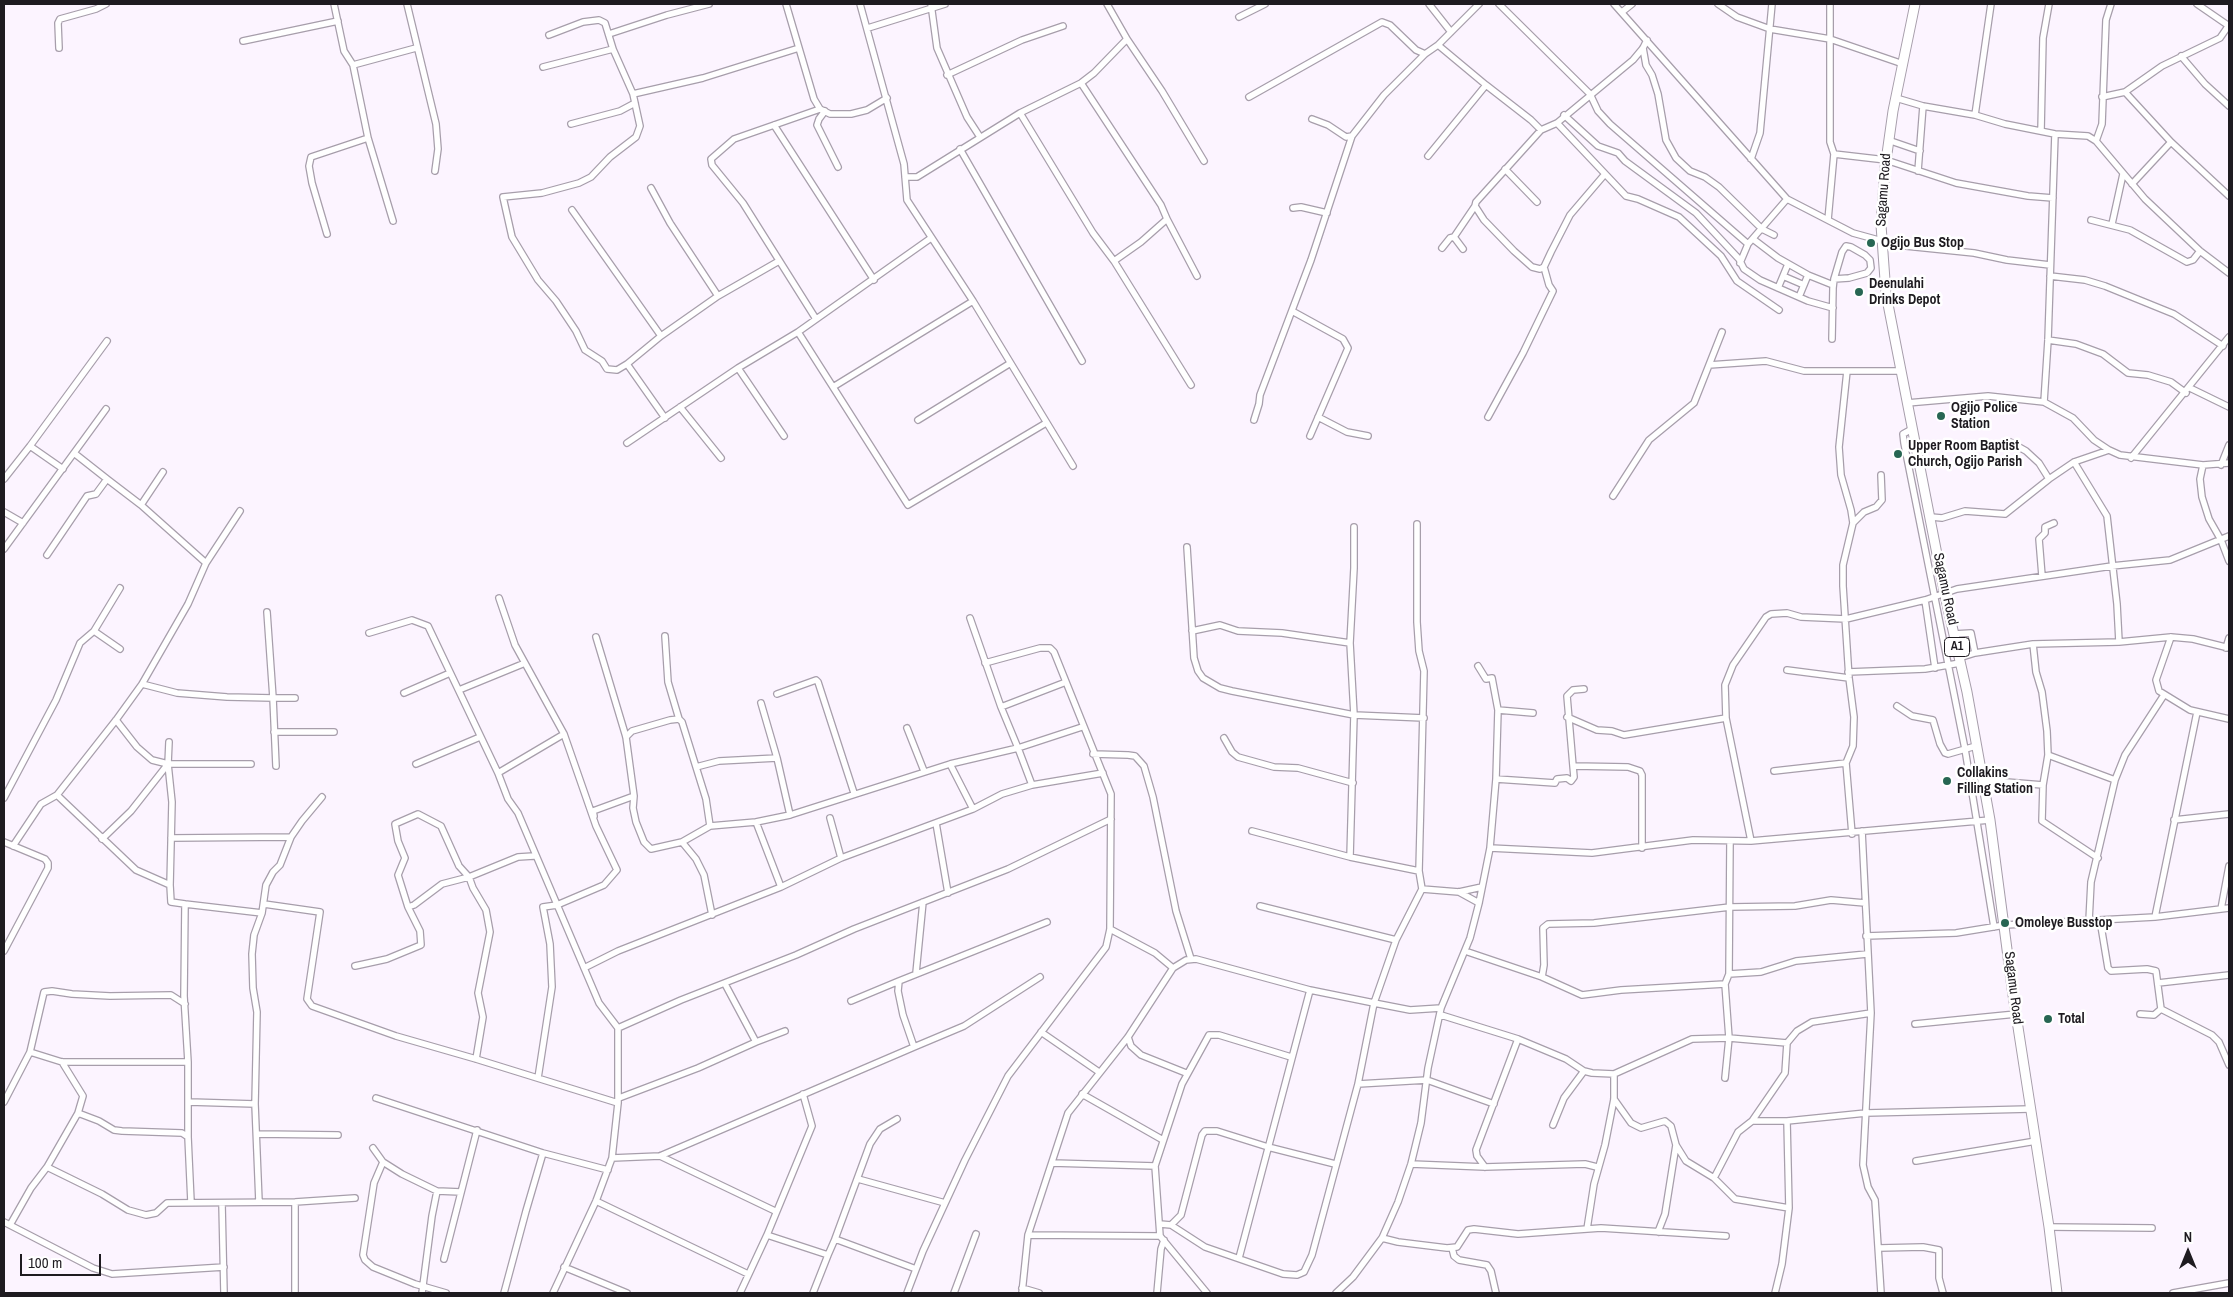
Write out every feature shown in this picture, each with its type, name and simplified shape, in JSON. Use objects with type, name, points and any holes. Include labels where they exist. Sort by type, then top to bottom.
[{"type":"highway","name":"Sagamu Road","points":[[1915,4],[1888,140],[1882,202],[1882,243],[1886,294],[1931,517],[1941,596],[1954,634],[1960,661],[1990,820],[2057,1293]]},
{"type":"street","points":[[59,48],[58,23],[60,19],[96,9],[106,4]]},
{"type":"street","points":[[334,4],[344,51],[353,66],[368,138],[393,220]]},
{"type":"street","points":[[407,4],[416,48],[436,124],[438,149],[435,171]]},
{"type":"street","points":[[609,34],[667,14],[709,4]]},
{"type":"street","points":[[786,4],[814,99],[822,110]]},
{"type":"street","points":[[860,4],[904,164],[907,200],[973,301],[1009,364],[1073,466]]},
{"type":"street","points":[[868,28],[932,6],[945,4]]},
{"type":"street","points":[[1107,4],[1126,39],[1162,91],[1204,161]]},
{"type":"street","points":[[1239,17],[1265,4]]},
{"type":"street","points":[[1429,4],[1451,32]]},
{"type":"street","points":[[1254,420],[1260,404],[1260,395],[1327,214],[1338,174],[1352,136],[1374,105],[1479,4]]},
{"type":"street","points":[[1499,4],[1590,94],[1598,111],[1610,124],[1748,244]]},
{"type":"street","points":[[1614,4],[1787,199],[1853,234],[1882,243],[1974,253],[2007,260],[2050,265]]},
{"type":"street","points":[[1622,12],[1632,4]]},
{"type":"street","points":[[1718,4],[1737,16],[1770,29],[1830,39],[1903,64]]},
{"type":"street","points":[[1751,159],[1760,133],[1772,4]]},
{"type":"street","points":[[1828,220],[1834,154],[1830,142],[1830,4]]},
{"type":"street","points":[[1975,115],[1991,4]]},
{"type":"street","points":[[2041,131],[2043,38],[2049,4]]},
{"type":"street","points":[[2096,141],[2102,124],[2106,20],[2111,4]]},
{"type":"street","points":[[2102,97],[2125,92],[2162,66],[2220,38],[2229,26],[2197,4]]},
{"type":"street","points":[[932,6],[935,39],[947,75],[954,84],[967,117],[980,137]]},
{"type":"street","points":[[549,35],[593,20],[599,20],[605,24],[613,49],[633,94],[640,126],[636,137],[610,157],[590,177],[579,183],[542,193],[503,196],[512,237],[538,280],[556,301],[576,331],[584,350],[602,361],[607,369],[617,370],[660,336],[718,296],[779,261]]},
{"type":"street","points":[[243,41],[338,21]]},
{"type":"street","points":[[1249,97],[1382,22],[1390,25],[1416,50],[1425,54]]},
{"type":"street","points":[[947,75],[1022,40],[1063,26]]},
{"type":"street","points":[[905,177],[917,177],[1020,113],[1081,83],[1094,74],[1126,39]]},
{"type":"street","points":[[1442,248],[1450,238],[1454,237],[1478,199],[1541,130],[1556,123],[1634,60],[1647,40]]},
{"type":"street","points":[[1438,45],[1541,130]]},
{"type":"street","points":[[353,66],[416,48]]},
{"type":"street","points":[[633,94],[704,78],[799,48]]},
{"type":"street","points":[[1643,48],[1646,65],[1652,75],[1658,94],[1666,140],[1676,158],[1690,171],[1705,177],[1719,187],[1762,229],[1774,235]]},
{"type":"street","points":[[543,67],[613,49]]},
{"type":"street","points":[[2181,56],[2205,84],[2229,106]]},
{"type":"street","points":[[1081,83],[1161,205],[1197,276]]},
{"type":"street","points":[[1428,156],[1486,85]]},
{"type":"street","points":[[2125,92],[2171,142],[2229,196]]},
{"type":"street","points":[[816,319],[743,203],[711,162],[711,159],[734,139],[774,125],[822,110],[844,115],[858,113],[887,98]]},
{"type":"street","points":[[1896,98],[1923,106],[1975,115],[2006,124],[2055,134],[2088,136],[2096,141],[2132,184],[2200,252],[2229,274]]},
{"type":"street","points":[[571,124],[620,111],[635,103]]},
{"type":"street","points":[[1918,171],[1923,106]]},
{"type":"street","points":[[822,110],[817,125],[838,167]]},
{"type":"street","points":[[1020,113],[1092,233],[1114,261],[1191,385]]},
{"type":"street","points":[[1564,115],[1598,146],[1618,153],[1624,161],[1696,213],[1739,259],[1744,269],[1760,280],[1778,288],[1833,308]]},
{"type":"street","points":[[1312,119],[1328,125],[1346,137],[1352,136]]},
{"type":"street","points":[[1556,123],[1626,196],[1638,199],[1679,217],[1721,256],[1737,281],[1779,310]]},
{"type":"street","points":[[774,125],[874,280]]},
{"type":"street","points":[[2044,402],[2055,134]]},
{"type":"street","points":[[327,234],[312,183],[309,166],[312,157],[368,138]]},
{"type":"street","points":[[1888,140],[1920,150]]},
{"type":"street","points":[[2132,184],[2171,142]]},
{"type":"street","points":[[960,149],[1082,361]]},
{"type":"street","points":[[1834,154],[1886,160],[1956,183],[2028,196],[2053,198]]},
{"type":"street","points":[[1505,170],[1537,202]]},
{"type":"street","points":[[1488,417],[1523,353],[1553,291],[1544,267],[1570,215],[1605,174]]},
{"type":"street","points":[[2112,224],[2123,174]]},
{"type":"street","points":[[651,188],[670,223],[718,296]]},
{"type":"street","points":[[1740,263],[1748,244],[1787,199]]},
{"type":"street","points":[[1475,206],[1484,220],[1514,252],[1532,267],[1540,269],[1544,267]]},
{"type":"street","points":[[1293,208],[1301,207],[1327,214]]},
{"type":"street","points":[[572,210],[660,336]]},
{"type":"street","points":[[1114,261],[1141,242],[1167,219]]},
{"type":"street","points":[[2091,220],[2130,230],[2187,262],[2193,260],[2200,252]]},
{"type":"street","points":[[1454,237],[1463,249]]},
{"type":"street","points":[[627,443],[738,368],[798,332],[931,238]]},
{"type":"street","points":[[1753,239],[1788,264],[1808,275],[1834,282],[1867,273],[1871,268],[1870,260],[1851,247],[1846,246],[1842,252],[1834,282],[1832,339]]},
{"type":"street","points":[[1778,288],[1788,264]]},
{"type":"street","points":[[1799,297],[1808,275]]},
{"type":"street","points":[[1783,276],[1804,285]]},
{"type":"street","points":[[2050,276],[2085,280],[2105,286],[2174,314],[2223,346]]},
{"type":"street","points":[[833,387],[973,301]]},
{"type":"street","points":[[1292,311],[1343,339],[1348,348],[1310,436]]},
{"type":"street","points":[[798,332],[908,505],[1046,423]]},
{"type":"street","points":[[1613,496],[1649,440],[1694,403],[1722,332]]},
{"type":"street","points":[[2131,458],[2188,391],[2229,338]]},
{"type":"street","points":[[2048,340],[2076,344],[2103,354],[2128,373],[2148,375],[2171,382],[2188,391],[2229,407]]},
{"type":"street","points":[[4,479],[107,341]]},
{"type":"street","points":[[1709,365],[1766,361],[1804,371],[1901,371]]},
{"type":"street","points":[[627,364],[665,418]]},
{"type":"street","points":[[918,420],[1009,364]]},
{"type":"street","points":[[738,368],[784,436]]},
{"type":"street","points":[[1847,371],[1839,447],[1840,463],[1853,523],[1843,564],[1848,675],[1854,717],[1853,746],[1846,764],[1852,834]]},
{"type":"street","points":[[1907,403],[1988,396],[2044,402],[2073,418],[2094,440],[2108,450],[2131,458],[2170,460],[2203,465],[2229,463]]},
{"type":"street","points":[[680,407],[721,458]]},
{"type":"street","points":[[4,549],[106,410]]},
{"type":"street","points":[[1318,417],[1347,432],[1368,436]]},
{"type":"street","points":[[1912,428],[1903,434],[1904,443],[1941,596],[1948,665],[1965,749],[1994,927]]},
{"type":"street","points":[[2010,442],[2026,451],[2039,463],[2049,479]]},
{"type":"street","points":[[2221,464],[2229,445]]},
{"type":"street","points":[[30,446],[63,469]]},
{"type":"street","points":[[1931,517],[1942,518],[1965,512],[2005,514],[2074,462],[2108,450]]},
{"type":"street","points":[[74,453],[141,505],[206,563]]},
{"type":"street","points":[[2074,462],[2106,516],[2119,642]]},
{"type":"street","points":[[2203,465],[2200,479],[2202,497],[2209,519],[2221,540],[2229,561]]},
{"type":"street","points":[[141,505],[163,472]]},
{"type":"street","points":[[1853,523],[1864,512],[1876,507],[1882,500],[1881,475]]},
{"type":"street","points":[[47,555],[87,496],[96,494],[107,479]]},
{"type":"street","points":[[13,846],[41,804],[57,795],[142,684],[188,604],[206,563],[240,511]]},
{"type":"street","points":[[4,512],[23,523]]},
{"type":"street","points":[[2042,576],[2039,539],[2044,533],[2045,527],[2054,523]]},
{"type":"street","points":[[1160,1224],[1171,1225],[1205,1247],[1290,1276],[1297,1276],[1304,1272],[1312,1255],[1358,1084],[1374,1003],[1396,940],[1422,889],[1419,871],[1424,671],[1419,651],[1417,622],[1417,524]]},
{"type":"street","points":[[1350,857],[1354,716],[1350,642],[1354,527]]},
{"type":"street","points":[[1751,841],[1726,718],[1725,685],[1728,675],[1766,617],[1777,612],[1801,617],[1846,619],[1941,596],[1957,589],[2112,566],[2170,560],[2229,536]]},
{"type":"street","points":[[1187,547],[1194,658],[1203,678],[1232,691],[1354,716],[1424,718]]},
{"type":"street","points":[[4,798],[56,700],[80,643],[94,630],[120,588]]},
{"type":"street","points":[[499,598],[515,644],[564,734],[596,826],[617,870],[604,885],[556,905],[543,907],[550,944],[552,987],[538,1078]]},
{"type":"street","points":[[1925,600],[1935,668]]},
{"type":"street","points":[[267,612],[276,766]]},
{"type":"street","points":[[970,618],[1001,707],[1032,785]]},
{"type":"street","points":[[369,633],[412,620],[428,626],[498,773],[508,799],[518,813],[534,856],[599,1003],[618,1028],[619,1101],[612,1158],[596,1201],[553,1293]]},
{"type":"street","points":[[1192,631],[1220,625],[1238,631],[1282,633],[1350,642]]},
{"type":"street","points":[[94,630],[120,649]]},
{"type":"street","points":[[1954,634],[1971,633],[1975,653]]},
{"type":"street","points":[[665,636],[666,666],[674,704],[679,719],[685,727],[706,799],[710,826]]},
{"type":"street","points":[[596,637],[626,737],[636,822],[644,842],[651,849],[682,842],[710,826],[756,822],[790,814],[924,771],[1018,748],[1082,727]]},
{"type":"street","points":[[2171,638],[2156,680],[2159,691],[2197,712],[2229,720]]},
{"type":"street","points":[[1787,670],[1848,675],[1935,668],[1960,661],[1975,653],[2033,644],[2119,642],[2171,638],[2193,639],[2228,648],[2229,638]]},
{"type":"street","points":[[2033,644],[2036,672],[2042,692],[2048,755],[2043,786],[2042,821],[2098,858]]},
{"type":"street","points":[[907,1293],[945,1203],[1008,1076],[1106,947],[1110,929],[1111,794],[1082,727],[1054,652],[1050,648],[1040,648],[985,663]]},
{"type":"street","points":[[459,690],[525,663]]},
{"type":"street","points":[[1336,1293],[1354,1277],[1382,1238],[1411,1164],[1422,1123],[1427,1080],[1441,1008],[1470,938],[1479,903],[1490,848],[1496,779],[1498,710],[1492,678],[1486,679],[1478,666]]},
{"type":"street","points":[[404,692],[450,673]]},
{"type":"street","points":[[777,694],[816,680],[818,682],[854,793]]},
{"type":"street","points":[[1001,707],[1066,682]]},
{"type":"street","points":[[142,684],[177,692],[227,697],[296,698]]},
{"type":"street","points":[[1496,779],[1555,783],[1557,779],[1567,778],[1571,781],[1574,777],[1574,766],[1567,717],[1567,696],[1569,692],[1584,689]]},
{"type":"street","points":[[2089,921],[2091,882],[2116,780],[2125,755],[2164,695]]},
{"type":"street","points":[[761,703],[777,758],[790,814]]},
{"type":"street","points":[[1897,706],[1912,716],[1933,720],[1940,744],[1945,753],[1948,754],[1976,746]]},
{"type":"street","points":[[1498,710],[1533,712]]},
{"type":"street","points":[[2155,917],[2197,712]]},
{"type":"street","points":[[1567,717],[1597,730],[1612,731],[1624,735],[1726,718]]},
{"type":"street","points":[[626,737],[632,731],[679,719]]},
{"type":"street","points":[[116,720],[137,747],[152,760],[168,764],[251,764]]},
{"type":"street","points":[[907,728],[924,771]]},
{"type":"street","points":[[274,732],[334,732]]},
{"type":"street","points":[[498,773],[564,734]]},
{"type":"street","points":[[416,764],[480,738]]},
{"type":"street","points":[[1224,738],[1232,752],[1238,757],[1274,767],[1298,768],[1353,783]]},
{"type":"street","points":[[169,742],[168,764],[172,802],[171,902],[262,913]]},
{"type":"street","points":[[1093,754],[1135,756],[1144,766],[1176,911],[1190,959]]},
{"type":"street","points":[[2048,755],[2116,780]]},
{"type":"street","points":[[696,766],[719,761],[777,758]]},
{"type":"street","points":[[102,839],[131,811],[168,764]]},
{"type":"street","points":[[950,764],[973,808]]},
{"type":"street","points":[[1774,771],[1846,764]]},
{"type":"street","points":[[1574,766],[1628,767],[1640,771],[1642,775],[1642,848]]},
{"type":"street","points":[[584,968],[618,951],[780,887],[841,858],[936,823],[1002,794],[1032,785],[1103,773]]},
{"type":"street","points":[[1982,780],[2043,786]]},
{"type":"street","points":[[57,795],[136,870],[170,885]]},
{"type":"street","points":[[596,826],[593,811],[634,796]]},
{"type":"street","points":[[259,1202],[255,1104],[257,1012],[253,988],[252,954],[254,935],[262,913],[266,885],[273,872],[280,865],[291,837],[322,798]]},
{"type":"street","points":[[355,966],[387,959],[421,945],[420,931],[408,907],[398,875],[405,858],[398,841],[395,824],[418,814],[442,826],[459,866],[469,877],[486,910],[490,932],[478,993],[483,1017],[476,1058]]},
{"type":"street","points":[[2174,820],[2229,814]]},
{"type":"street","points":[[830,818],[841,858]]},
{"type":"street","points":[[618,1028],[681,1000],[725,984],[923,902],[1008,870],[1111,819]]},
{"type":"street","points":[[1490,848],[1592,853],[1693,840],[1751,841],[1852,834],[1862,831],[1990,820]]},
{"type":"street","points":[[756,822],[780,887]]},
{"type":"street","points":[[936,823],[948,893]]},
{"type":"street","points":[[1252,831],[1350,857],[1419,871]]},
{"type":"street","points":[[1862,831],[1871,1013],[1863,1165],[1868,1187],[1875,1200],[1881,1293]]},
{"type":"street","points":[[171,838],[291,837]]},
{"type":"street","points":[[1726,1078],[1729,1038],[1725,984],[1729,974],[1730,841]]},
{"type":"street","points":[[4,842],[45,859],[48,863],[48,868],[4,951]]},
{"type":"street","points":[[682,842],[696,859],[704,874],[712,915]]},
{"type":"street","points":[[408,907],[414,905],[442,884],[469,877],[518,857],[534,856]]},
{"type":"street","points":[[2221,909],[2229,866]]},
{"type":"street","points":[[1422,889],[1458,892],[1482,887]]},
{"type":"street","points":[[1458,892],[1479,903]]},
{"type":"street","points":[[1542,977],[1544,966],[1543,928],[1548,924],[1594,923],[1730,907],[1795,906],[1832,900],[1865,903]]},
{"type":"street","points":[[916,973],[923,902]]},
{"type":"street","points":[[185,904],[185,1004],[191,1202]]},
{"type":"street","points":[[264,904],[320,912],[308,999],[312,1006],[396,1036],[619,1101],[785,1031]]},
{"type":"street","points":[[1260,906],[1396,940]]},
{"type":"street","points":[[1866,936],[1956,933],[2005,925],[2155,917],[2229,908]]},
{"type":"street","points":[[2100,920],[2108,968],[2111,970],[2147,969],[2156,971],[2161,1009]]},
{"type":"street","points":[[851,1001],[916,973],[1047,922]]},
{"type":"street","points":[[1110,929],[1155,953],[1173,968]]},
{"type":"street","points":[[1465,951],[1542,977],[1582,995],[1620,990],[1725,984]]},
{"type":"street","points":[[1729,974],[1761,972],[1805,960],[1867,954]]},
{"type":"street","points":[[1039,1293],[1022,1291],[1028,1235],[1068,1113],[1128,1037],[1173,968],[1196,958],[1310,990],[1410,1010],[1441,1008]]},
{"type":"street","points":[[2158,983],[2229,975]]},
{"type":"street","points":[[612,1158],[660,1156],[964,1026],[1040,977]]},
{"type":"street","points":[[899,981],[898,991],[903,1015],[914,1047]]},
{"type":"street","points":[[725,984],[756,1042]]},
{"type":"street","points":[[1239,1258],[1310,990]]},
{"type":"street","points":[[4,1102],[30,1052],[44,992],[110,996],[171,995],[185,1004]]},
{"type":"street","points":[[2140,1014],[2154,1015],[2161,1009]]},
{"type":"street","points":[[2161,1009],[2212,1035],[2219,1042],[2229,1065]]},
{"type":"street","points":[[1714,1178],[1738,1132],[1752,1121],[1785,1073],[1787,1044],[1797,1031],[1812,1022],[1871,1013]]},
{"type":"street","points":[[1914,1024],[2016,1014]]},
{"type":"street","points":[[1441,1015],[1518,1039],[1566,1058],[1584,1071],[1614,1074],[1692,1039],[1729,1038],[1787,1044]]},
{"type":"street","points":[[1041,1032],[1099,1072]]},
{"type":"street","points":[[1157,1293],[1162,1238],[1155,1166],[1186,1073],[1209,1035],[1219,1035],[1291,1057]]},
{"type":"street","points":[[1128,1037],[1132,1046],[1141,1055],[1186,1073]]},
{"type":"street","points":[[1485,1167],[1476,1156],[1476,1150],[1518,1039]]},
{"type":"street","points":[[30,1052],[62,1062],[188,1062]]},
{"type":"street","points":[[10,1225],[78,1114],[83,1096],[62,1062]]},
{"type":"street","points":[[1553,1125],[1564,1098],[1584,1071]]},
{"type":"street","points":[[1587,1230],[1597,1167],[1605,1145],[1614,1099],[1614,1074]]},
{"type":"street","points":[[1358,1084],[1427,1080],[1494,1104]]},
{"type":"street","points":[[740,1293],[767,1235],[775,1211],[812,1126],[803,1094]]},
{"type":"street","points":[[1082,1094],[1130,1119],[1163,1140]]},
{"type":"street","points":[[376,1098],[543,1153],[608,1170]]},
{"type":"street","points":[[1614,1099],[1631,1123],[1641,1128],[1665,1121],[1671,1126],[1676,1145],[1686,1161],[1714,1178],[1735,1199],[1789,1208]]},
{"type":"street","points":[[189,1102],[255,1104]]},
{"type":"street","points":[[1752,1121],[1787,1121],[1866,1114],[2030,1109]]},
{"type":"street","points":[[78,1114],[99,1120],[114,1130],[182,1133],[188,1137]]},
{"type":"street","points":[[813,1293],[870,1144],[880,1129],[897,1119]]},
{"type":"street","points":[[1774,1293],[1782,1264],[1789,1208],[1787,1121]]},
{"type":"street","points":[[444,1259],[477,1130]]},
{"type":"street","points":[[1171,1225],[1181,1215],[1202,1136],[1206,1131],[1216,1132],[1335,1164]]},
{"type":"street","points":[[256,1134],[338,1135]]},
{"type":"street","points":[[1916,1161],[2036,1141]]},
{"type":"street","points":[[1658,1232],[1665,1214],[1676,1145]]},
{"type":"street","points":[[373,1148],[383,1162],[402,1174],[437,1191],[461,1192]]},
{"type":"street","points":[[504,1293],[543,1153]]},
{"type":"street","points":[[660,1156],[775,1211]]},
{"type":"street","points":[[383,1162],[374,1183],[363,1255],[373,1267],[446,1293]]},
{"type":"street","points":[[1052,1163],[1155,1166]]},
{"type":"street","points":[[1411,1164],[1485,1167],[1585,1164],[1597,1167]]},
{"type":"street","points":[[47,1167],[102,1194],[128,1210],[146,1214],[156,1213],[167,1203],[222,1204],[355,1198]]},
{"type":"street","points":[[858,1179],[945,1203]]},
{"type":"street","points":[[422,1293],[437,1191]]},
{"type":"street","points":[[596,1201],[748,1274]]},
{"type":"street","points":[[294,1202],[295,1293]]},
{"type":"street","points":[[222,1204],[224,1293]]},
{"type":"street","points":[[4,1222],[93,1268],[112,1274],[224,1267]]},
{"type":"street","points":[[2049,1227],[2152,1228]]},
{"type":"street","points":[[1382,1238],[1398,1242],[1452,1248],[1457,1247],[1468,1230],[1474,1229],[1518,1234],[1587,1230],[1726,1236]]},
{"type":"street","points":[[954,1293],[976,1234]]},
{"type":"street","points":[[767,1235],[828,1254]]},
{"type":"street","points":[[1028,1235],[1162,1238],[1207,1293]]},
{"type":"street","points":[[835,1239],[916,1269]]},
{"type":"street","points":[[1879,1248],[1923,1247],[1939,1250],[1939,1278],[1943,1293]]},
{"type":"street","points":[[1452,1248],[1454,1256],[1459,1260],[1487,1265],[1491,1271],[1496,1293]]},
{"type":"street","points":[[564,1267],[627,1293]]},
{"type":"street","points":[[2173,1293],[2229,1283]]},
{"type":"place","name":"Ogijo Bus Stop","points":[[1871,243]]},
{"type":"place","name":"Deenulahi Drinks Depot","points":[[1859,292]]},
{"type":"place","name":"Ogijo Police Station","points":[[1941,416]]},
{"type":"place","name":"Upper Room Baptist Church, Ogijo Parish","points":[[1898,454]]},
{"type":"place","name":"Collakins Filling Station","points":[[1947,781]]},
{"type":"place","name":"Omoleye Busstop","points":[[2005,923]]},
{"type":"place","name":"Total","points":[[2048,1019]]}]
